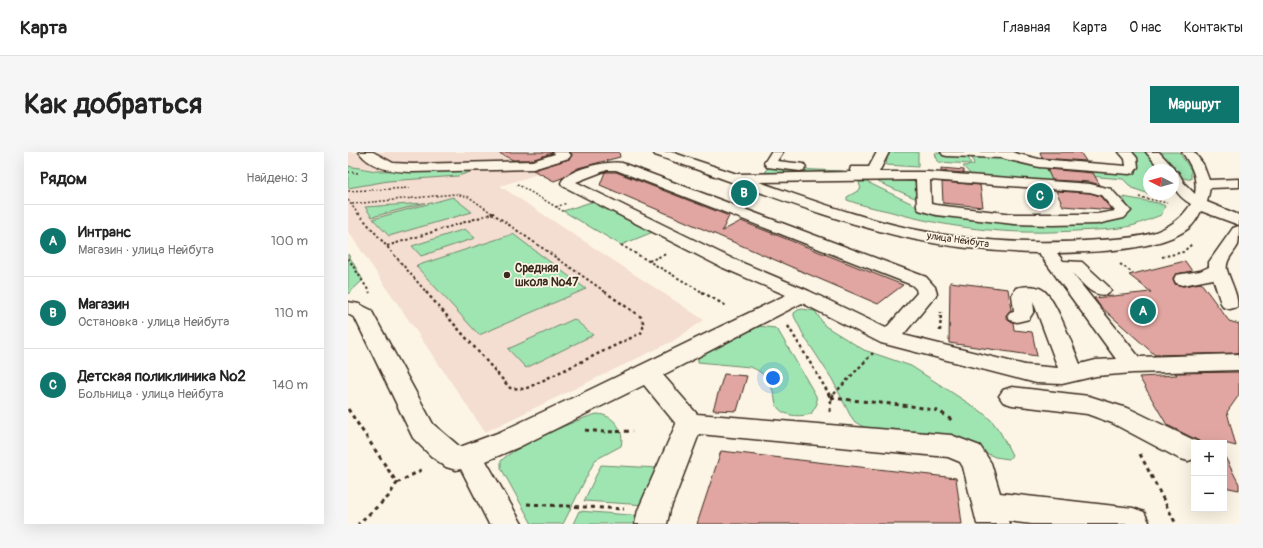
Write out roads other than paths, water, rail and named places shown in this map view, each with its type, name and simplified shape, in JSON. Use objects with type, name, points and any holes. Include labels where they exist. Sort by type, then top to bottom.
[{"type":"street","points":[[365,152],[383,165],[413,168],[533,165],[565,155],[559,152]]},
{"type":"street","name":"улица Нейбута","points":[[659,152],[893,229],[1051,257],[1083,247],[1149,239],[1172,232],[1184,223],[1198,203],[1203,184]]},
{"type":"street","points":[[777,152],[770,163],[776,165],[873,173]]},
{"type":"street","points":[[873,173],[883,152]]},
{"type":"street","points":[[947,152],[1005,153],[1043,164],[1123,170],[1132,169],[1130,158],[1125,152]]},
{"type":"street","points":[[1152,152],[1163,164]]},
{"type":"street","points":[[1188,152],[1193,157],[1200,171],[1203,184],[1239,183]]},
{"type":"street","points":[[413,168],[470,154]]},
{"type":"street","points":[[889,338],[927,294],[925,287],[919,281],[618,166],[608,166],[574,177],[568,181],[568,183],[690,244],[802,295],[889,338],[1036,375],[1062,376],[1096,368],[1133,365],[1239,362]]},
{"type":"street","points":[[737,178],[926,172],[1090,188],[1106,192],[1123,211],[1119,215],[1089,219],[1014,219],[954,213],[924,207],[926,172]]},
{"type":"street","points":[[1179,186],[1184,193],[1198,203],[1239,220]]},
{"type":"street","points":[[1230,303],[1230,297],[1218,269],[1218,262],[1239,231]]},
{"type":"street","points":[[1051,257],[1076,266],[1101,290]]},
{"type":"street","points":[[1051,257],[1133,365]]},
{"type":"street","points":[[1183,279],[1205,276],[1218,269]]},
{"type":"street","points":[[1020,315],[1024,311],[1023,292],[1028,291],[1035,293],[1042,299],[1072,374]]},
{"type":"street","points":[[348,308],[352,308],[364,314],[423,431],[441,448],[456,458],[469,456],[648,374],[802,295]]},
{"type":"street","points":[[648,374],[690,423],[951,446],[970,454],[978,462],[990,514],[1133,522]]},
{"type":"street","points":[[1036,375],[1045,399]]},
{"type":"street","points":[[1012,396],[1089,405],[1120,416],[1188,450]]},
{"type":"street","points":[[652,524],[654,510],[690,423]]},
{"type":"street","points":[[469,456],[500,513]]},
{"type":"place","name":"Магазин","points":[[744,193]]},
{"type":"place","name":"Детская поликлиника №2","points":[[1040,196]]},
{"type":"place","name":"Средняя школа №47","points":[[507,275]]},
{"type":"place","name":"Интранс","points":[[1143,311]]}]
